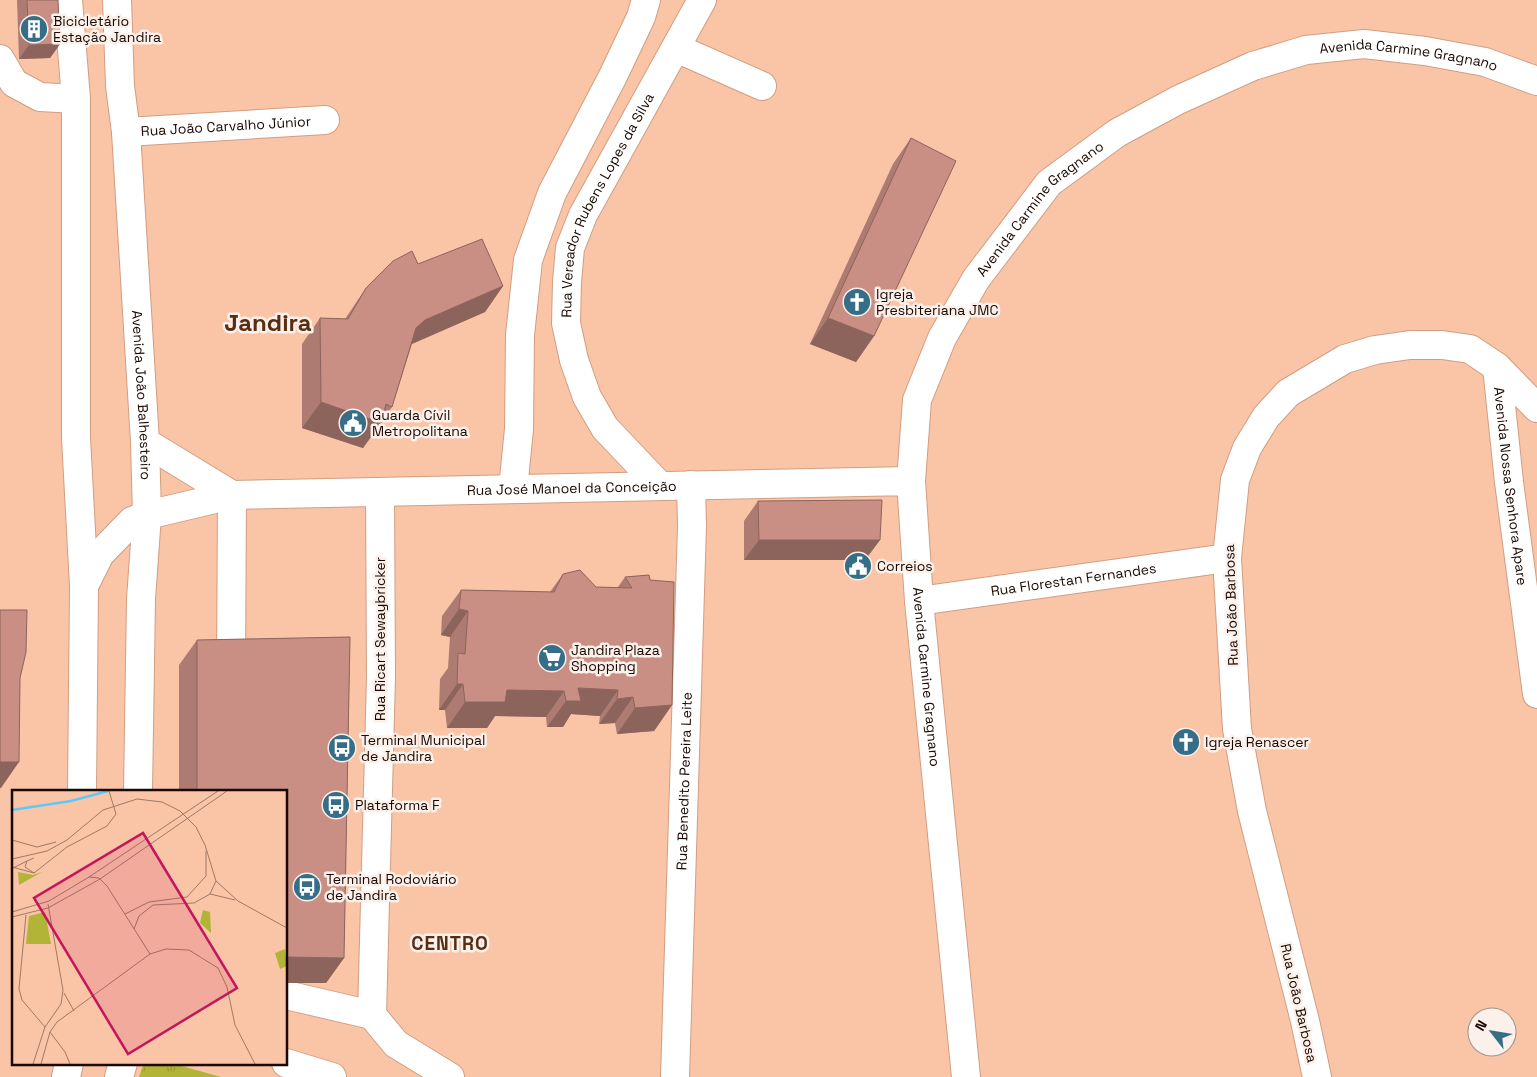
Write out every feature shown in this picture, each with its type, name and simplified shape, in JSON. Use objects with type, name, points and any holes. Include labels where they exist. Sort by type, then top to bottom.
[{"type":"main road","points":[[68,0],[76,99],[76,438],[84,586],[82,790]]},
{"type":"main road","name":"Avenida João Balhesteiro","points":[[117,0],[120,86],[126,132],[145,442],[147,515],[141,599],[138,790]]},
{"type":"main road","points":[[513,489],[519,429],[520,335],[528,260],[552,193],[642,17],[646,0]]},
{"type":"main road","name":"Rua Vereador Rubens Lopes da Silva","points":[[660,486],[605,428],[587,397],[574,360],[566,323],[570,248],[583,215],[702,0]]},
{"type":"main road","name":"Avenida Carmine Gragnano","points":[[966,1077],[919,601],[911,481],[918,400],[942,338],[976,279],[1049,183],[1117,133],[1178,100],[1245,70],[1306,50],[1364,44],[1425,51],[1485,62],[1537,81]]},
{"type":"main road","points":[[676,48],[762,86]]},
{"type":"main road","points":[[0,59],[14,83],[40,97],[76,99]]},
{"type":"main road","name":"Rua João Carvalho Júnior","points":[[126,132],[325,120]]},
{"type":"main road","name":"Rua João Barbosa","points":[[1317,1077],[1305,1021],[1252,811],[1237,729],[1228,558],[1236,480],[1247,448],[1266,417],[1288,393],[1345,359],[1375,350],[1410,345],[1442,345],[1470,350],[1497,367],[1537,408]]},
{"type":"main road","name":"Avenida Nossa Senhora Apare","points":[[1497,367],[1509,482],[1537,694]]},
{"type":"main road","points":[[145,442],[232,495],[231,702]]},
{"type":"main road","name":"Rua José Manoel da Conceição","points":[[84,586],[100,554],[132,521],[147,515],[232,495],[911,481]]},
{"type":"main road","name":"Rua Benedito Pereira Leite","points":[[675,1077],[692,535],[691,485]]},
{"type":"main road","name":"Rua Ricart Sewaybricker","points":[[372,1015],[381,677],[380,492]]},
{"type":"main road","name":"Rua Florestan Fernandes","points":[[919,601],[1228,558]]},
{"type":"main road","points":[[288,995],[372,1015],[396,1044],[450,1077]]},
{"type":"main road","points":[[66,1077],[69,1064]]},
{"type":"main road","points":[[119,1077],[123,1064]]},
{"type":"main road","points":[[288,1064],[332,1077]]},
{"type":"green space","points":[[144,1064],[175,1064],[221,1077],[139,1077]]},
{"type":"building","points":[[27,0],[58,0],[60,44],[29,45]]},
{"type":"building","name":"Igreja Presbiteriana JMC","points":[[911,138],[956,161],[874,336],[828,318]]},
{"type":"building","points":[[482,239],[503,286],[425,320],[416,328],[392,407],[386,404],[381,423],[321,402],[320,318],[348,319],[366,288],[393,261],[412,251],[418,264]]},
{"type":"building","points":[[882,500],[880,540],[759,540],[758,501]]},
{"type":"building","name":"Jandira Plaza Shopping","points":[[580,570],[596,587],[632,588],[625,577],[649,575],[650,580],[674,582],[672,705],[635,708],[633,697],[617,699],[618,690],[578,688],[581,701],[566,701],[564,691],[507,690],[505,702],[465,702],[463,684],[457,684],[458,653],[465,654],[468,611],[459,609],[461,590],[554,592],[563,574]]},
{"type":"building","points":[[0,610],[27,610],[26,652],[20,678],[19,762],[0,762]]},
{"type":"building","name":"Terminal Rodoviário de Jandira","points":[[350,637],[344,958],[288,957],[288,790],[197,790],[197,640]]},
{"type":"place","name":"Bicicletário Estação Jandira","points":[[34,29]]},
{"type":"place","name":"Igreja Presbiteriana JMC","points":[[857,302]]},
{"type":"place","name":"Guarda Cívil Metropolitana","points":[[353,423]]},
{"type":"place","name":"Correios","points":[[858,566]]},
{"type":"place","name":"Jandira Plaza Shopping","points":[[552,658]]},
{"type":"place","name":"Igreja Renascer","points":[[1186,742]]},
{"type":"place","name":"Terminal Municipal de Jandira","points":[[342,748]]},
{"type":"place","name":"Plataforma F","points":[[336,805]]},
{"type":"place","name":"Terminal Rodoviário de Jandira","points":[[307,887]]},
{"type":"district","name":"Jandira","points":[[268,322]]},
{"type":"district","name":"CENTRO","points":[[450,943]]}]
